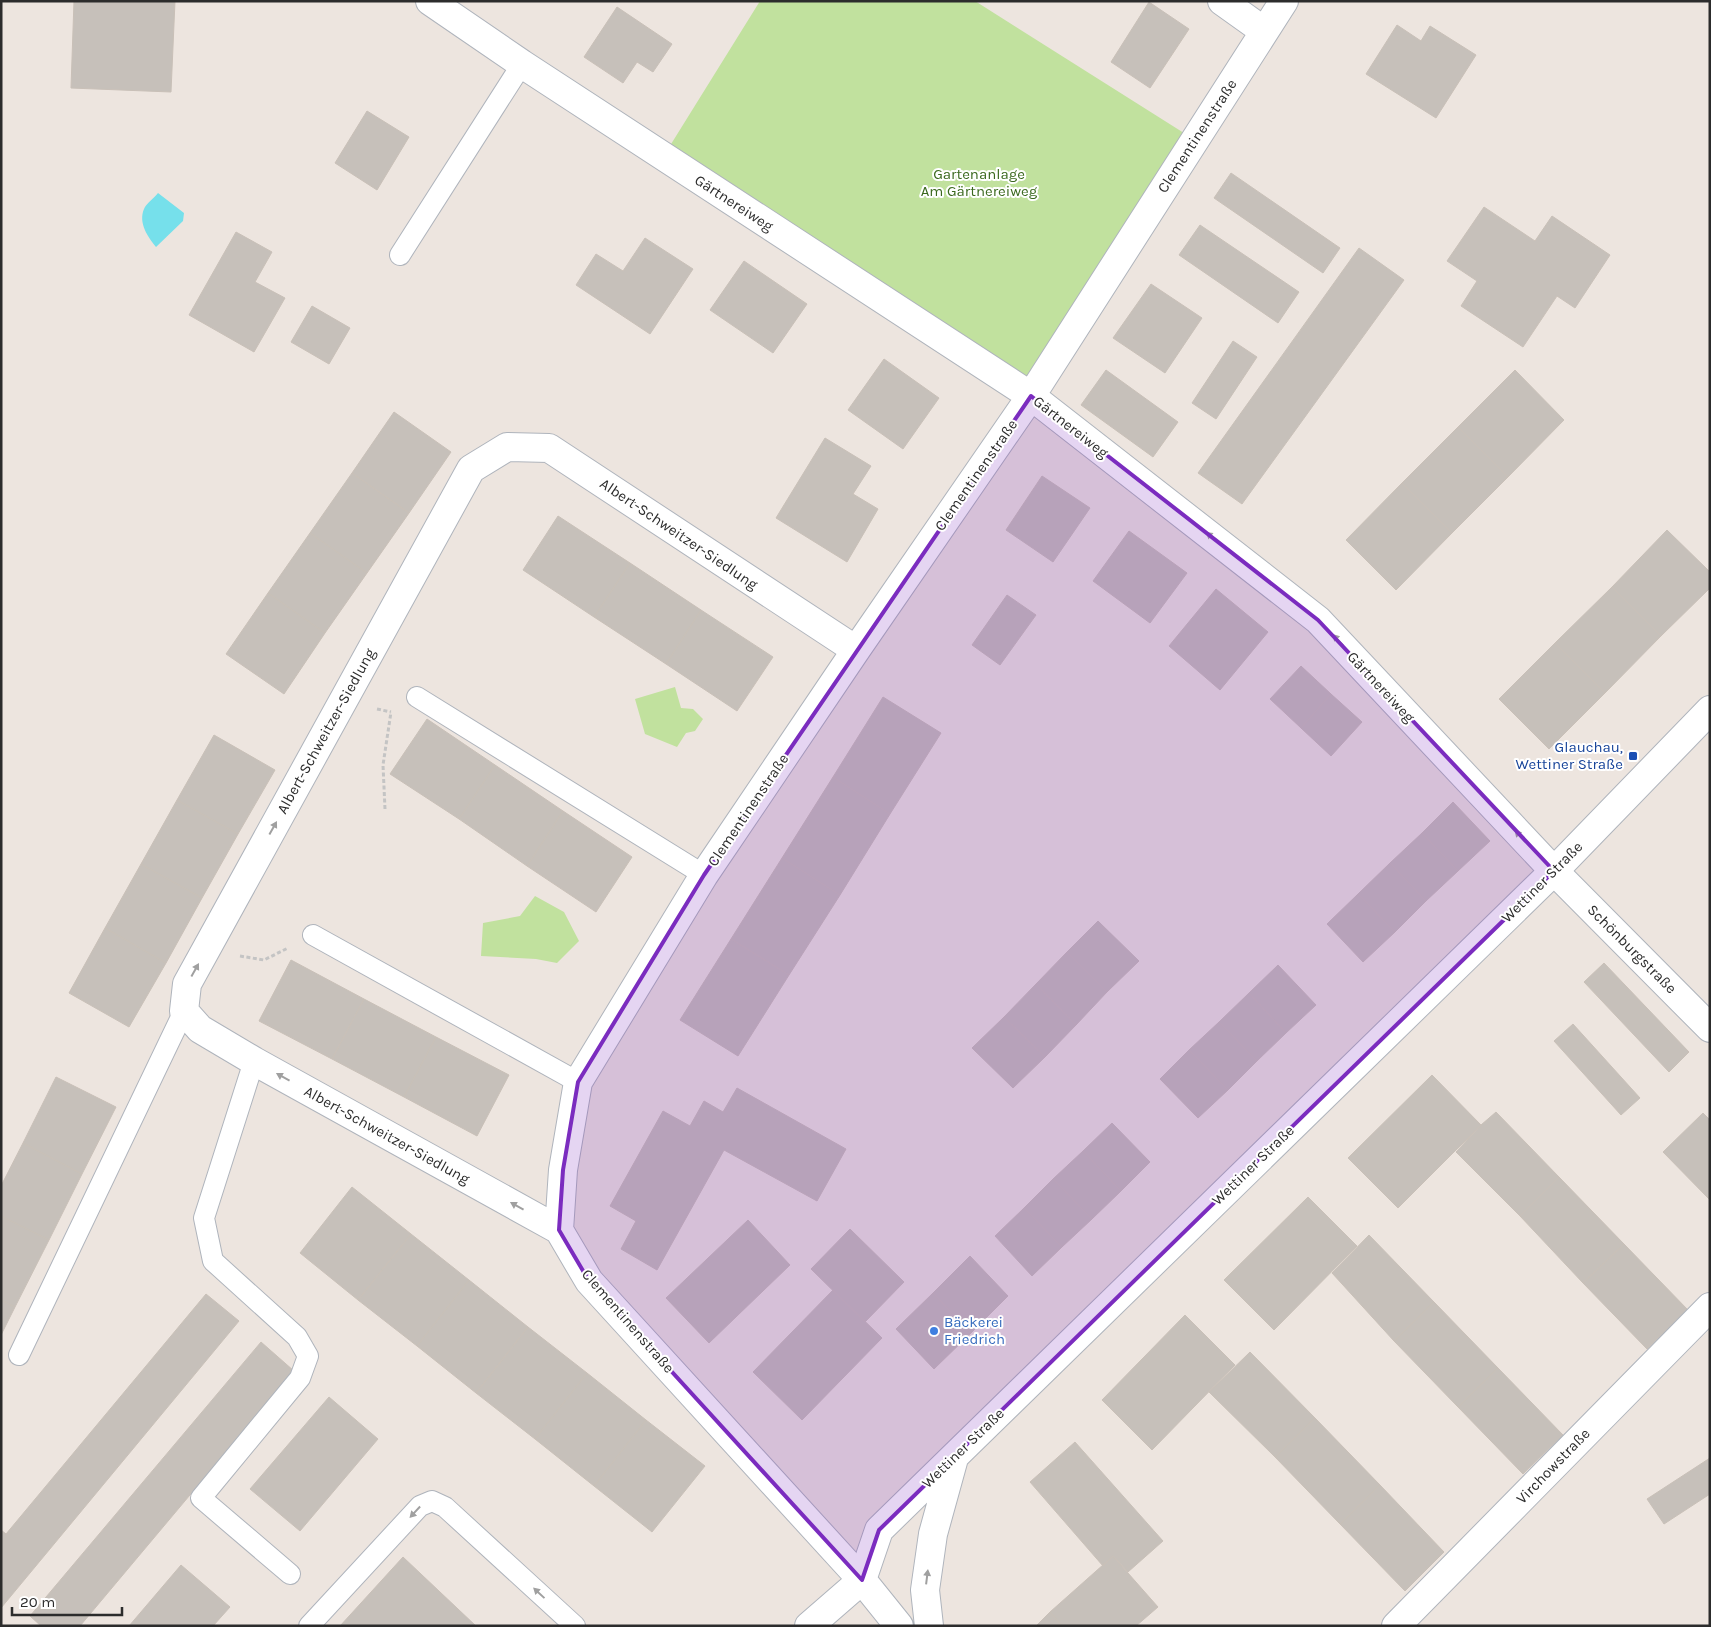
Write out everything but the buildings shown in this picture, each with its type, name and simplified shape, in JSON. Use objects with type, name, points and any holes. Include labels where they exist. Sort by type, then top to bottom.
[{"type":"street","name":"Gärtnereiweg","points":[[430,1],[522,64],[1031,396],[1318,620],[1554,871]]},
{"type":"street","points":[[1222,1],[1264,31]]},
{"type":"street","name":"Clementinenstraße","points":[[900,1626],[862,1580],[589,1281],[559,1230],[563,1170],[578,1082],[704,875],[1031,396],[1284,1]]},
{"type":"street","name":"Albert-Schweitzer-Siedlung","points":[[559,1230],[254,1061],[200,1029],[184,1011],[187,984],[471,470],[507,447],[549,448],[856,650]]},
{"type":"street","name":"Wettiner Straße","points":[[862,1580],[879,1530],[1554,871],[1710,710]]},
{"type":"street","name":"Schönburgstraße","points":[[1554,871],[1710,1028]]},
{"type":"street","name":"Virchowstraße","points":[[1396,1626],[1710,1307]]},
{"type":"street","points":[[929,1626],[925,1590],[932,1534],[954,1458]]},
{"type":"street","points":[[809,1626],[862,1580]]},
{"type":"lane","points":[[400,255],[522,64]]},
{"type":"lane","points":[[418,697],[704,875]]},
{"type":"lane","points":[[313,935],[578,1082]]},
{"type":"lane","points":[[20,1355],[184,1011]]},
{"type":"lane","points":[[254,1061],[204,1218],[213,1261],[297,1337],[308,1356],[300,1378],[201,1498],[290,1574]]},
{"type":"lane","points":[[309,1626],[420,1506],[432,1501],[445,1506],[575,1626]]},
{"type":"path","points":[[385,809],[383,766],[391,712]]},
{"type":"path","points":[[206,950],[264,960],[313,935]]},
{"type":"highlighted area","points":[[1031,396],[1318,620],[1554,871],[879,1530],[862,1580],[589,1281],[559,1230],[563,1170],[578,1082],[704,875]]},
{"type":"green space","name":"Gartenanlage Am Gärtnereiweg","points":[[760,1],[975,1],[1195,140],[1031,396],[663,157]]},
{"type":"green space","points":[[675,687],[681,708],[693,709],[703,719],[695,731],[686,733],[677,747],[645,734],[635,699]]},
{"type":"green space","points":[[535,896],[564,912],[579,941],[557,963],[536,959],[481,956],[483,923],[520,916]]},
{"type":"water","points":[[158,193],[184,213],[183,221],[156,247],[143,225],[142,214],[145,207]]},
{"type":"place","name":"Glauchau, Wettiner Straße","points":[[1633,756]]},
{"type":"place","name":"Bäckerei Friedrich","points":[[934,1331]]}]
